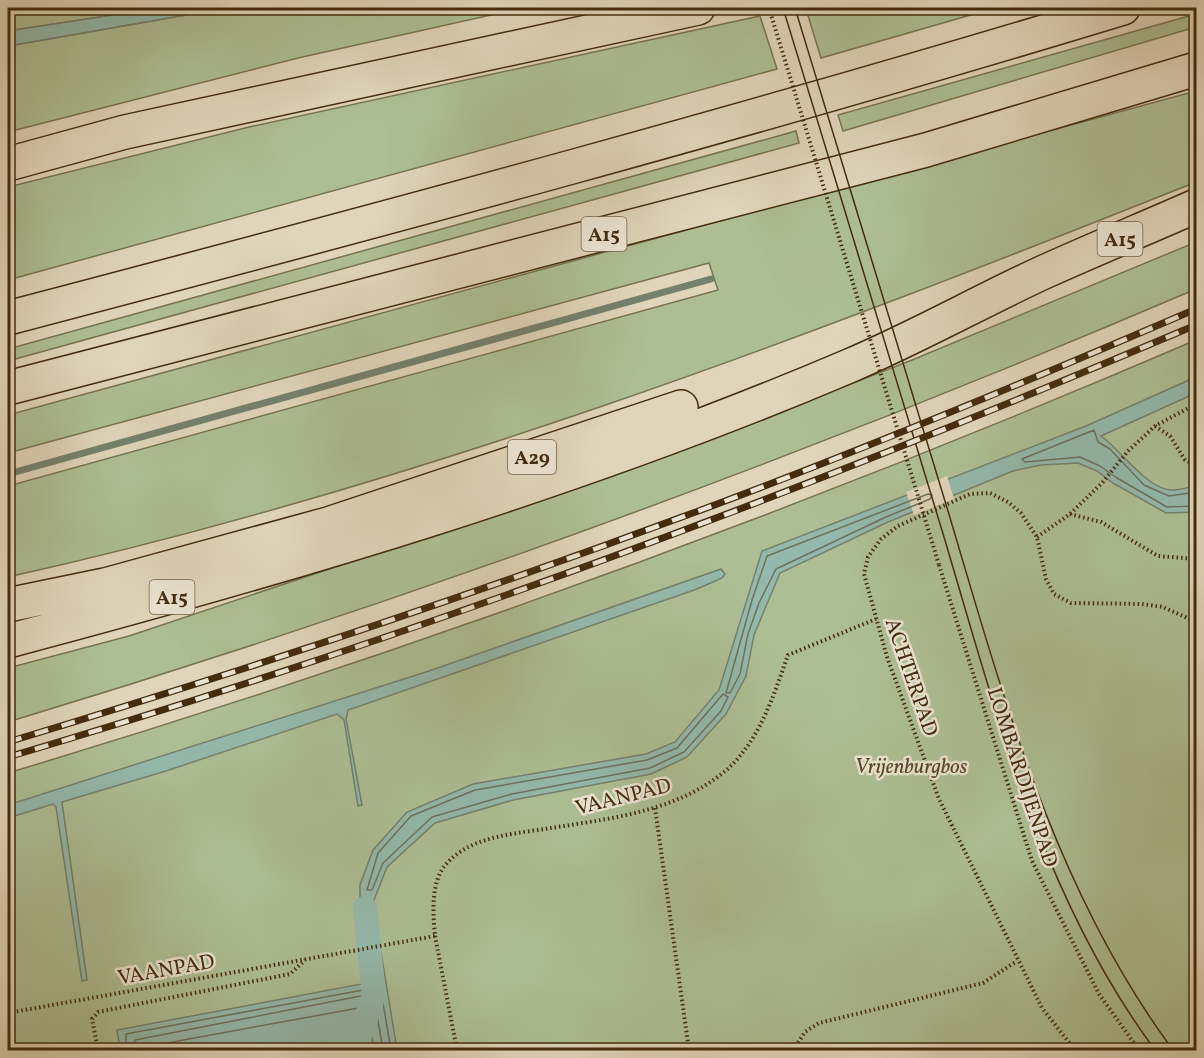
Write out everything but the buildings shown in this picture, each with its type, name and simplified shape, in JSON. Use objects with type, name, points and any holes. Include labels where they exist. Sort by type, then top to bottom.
[{"type":"highway","points":[[8,164],[125,132],[698,8]]},
{"type":"highway","points":[[8,318],[331,233],[886,79],[1123,8]]},
{"type":"highway","name":"A15","points":[[8,388],[926,150],[1197,69]]},
{"type":"highway","name":"A15","points":[[8,641],[336,549],[547,480],[850,365],[1044,272],[1197,206]]},
{"type":"highway","name":"A29","points":[[8,605],[105,585],[328,524],[649,419],[1044,272]]},
{"type":"path","name":"LOMBARDIJENPAD","points":[[769,8],[1032,861],[1099,994],[1139,1050]]},
{"type":"path","points":[[1197,404],[1155,426],[1128,450],[1102,483],[1070,514],[1037,537],[1046,579],[1054,594],[1071,603],[1142,604],[1163,607],[1197,622]]},
{"type":"path","points":[[1155,426],[1170,436],[1185,460],[1197,465]]},
{"type":"path","name":"ACHTERPAD","points":[[1037,537],[1021,513],[1008,502],[990,493],[970,494],[898,526],[881,539],[868,557],[864,574],[876,619],[939,799],[1042,1008],[1075,1050]]},
{"type":"path","points":[[1070,514],[1101,522],[1158,556],[1197,559]]},
{"type":"path","name":"VAANPAD","points":[[457,1050],[435,936],[432,898],[447,863],[467,847],[501,836],[655,808],[680,799],[720,776],[745,748],[768,713],[788,655],[876,619]]},
{"type":"path","points":[[655,808],[689,1050]]},
{"type":"path","name":"VAANPAD","points":[[8,1013],[435,936]]},
{"type":"path","points":[[98,1050],[92,1018],[98,1012],[290,975],[306,959]]},
{"type":"path","points":[[793,1050],[805,1032],[819,1023],[983,983],[1017,961]]},
{"type":"green space","points":[[8,8],[159,8],[8,31]]},
{"type":"green space","points":[[188,8],[522,8],[298,58],[8,132],[8,46],[185,15]]},
{"type":"green space","points":[[995,8],[821,58],[806,9]]},
{"type":"green space","points":[[1196,14],[1196,27],[843,131],[838,115]]},
{"type":"green space","points":[[760,16],[777,69],[8,280],[8,187],[249,127]]},
{"type":"green space","points":[[1196,91],[1196,182],[904,296],[610,404],[312,499],[161,540],[8,577],[8,486],[718,290],[709,263],[8,453],[8,415]]},
{"type":"green space","points":[[796,131],[799,143],[8,361],[8,349]]},
{"type":"green space","points":[[1196,242],[1196,289],[904,410],[608,522],[459,575],[310,626],[8,722],[8,668],[129,636],[526,503],[717,436],[912,360]]},
{"type":"green space","name":"Vrijenburgbos","points":[[1196,340],[1196,1050],[8,1050],[8,773],[310,678],[608,574],[903,461]]},
{"type":"water","points":[[159,8],[189,9],[186,15],[8,46],[8,31]]},
{"type":"water","points":[[1196,377],[1196,393],[1101,436],[1154,484],[1173,490],[1196,486],[1196,512],[1166,513],[1113,483],[1097,471],[1078,463],[1041,465],[1013,471],[888,522],[780,573],[754,635],[746,676],[726,714],[687,757],[651,774],[513,800],[435,823],[387,867],[374,900],[378,937],[360,941],[360,885],[373,850],[407,812],[473,784],[646,754],[675,742],[719,690],[762,551],[1086,426]]},
{"type":"water","points":[[721,569],[725,574],[722,578],[697,589],[348,710],[346,719],[362,805],[358,806],[344,720],[337,714],[166,771],[62,802],[87,980],[82,981],[56,807],[53,804],[8,818],[8,805],[429,671]]},
{"type":"water","points":[[381,952],[397,1050],[120,1050],[117,1030],[362,984],[361,956]]},
{"type":"pier","points":[[947,476],[954,499],[914,515],[906,492]]},
{"type":"waterway","points":[[8,474],[711,279]]},
{"type":"waterway","points":[[355,1050],[374,995],[365,908]]},
{"type":"tram line","points":[[783,8],[984,671],[1027,804],[1082,931],[1116,992],[1155,1050]]},
{"type":"tram line","points":[[795,8],[990,652],[1037,791],[1096,925],[1132,989],[1173,1050]]},
{"type":"railway","points":[[8,742],[356,632],[615,542],[888,438],[1196,309]]},
{"type":"railway","points":[[8,757],[159,711],[460,612],[756,503],[1196,325]]}]
